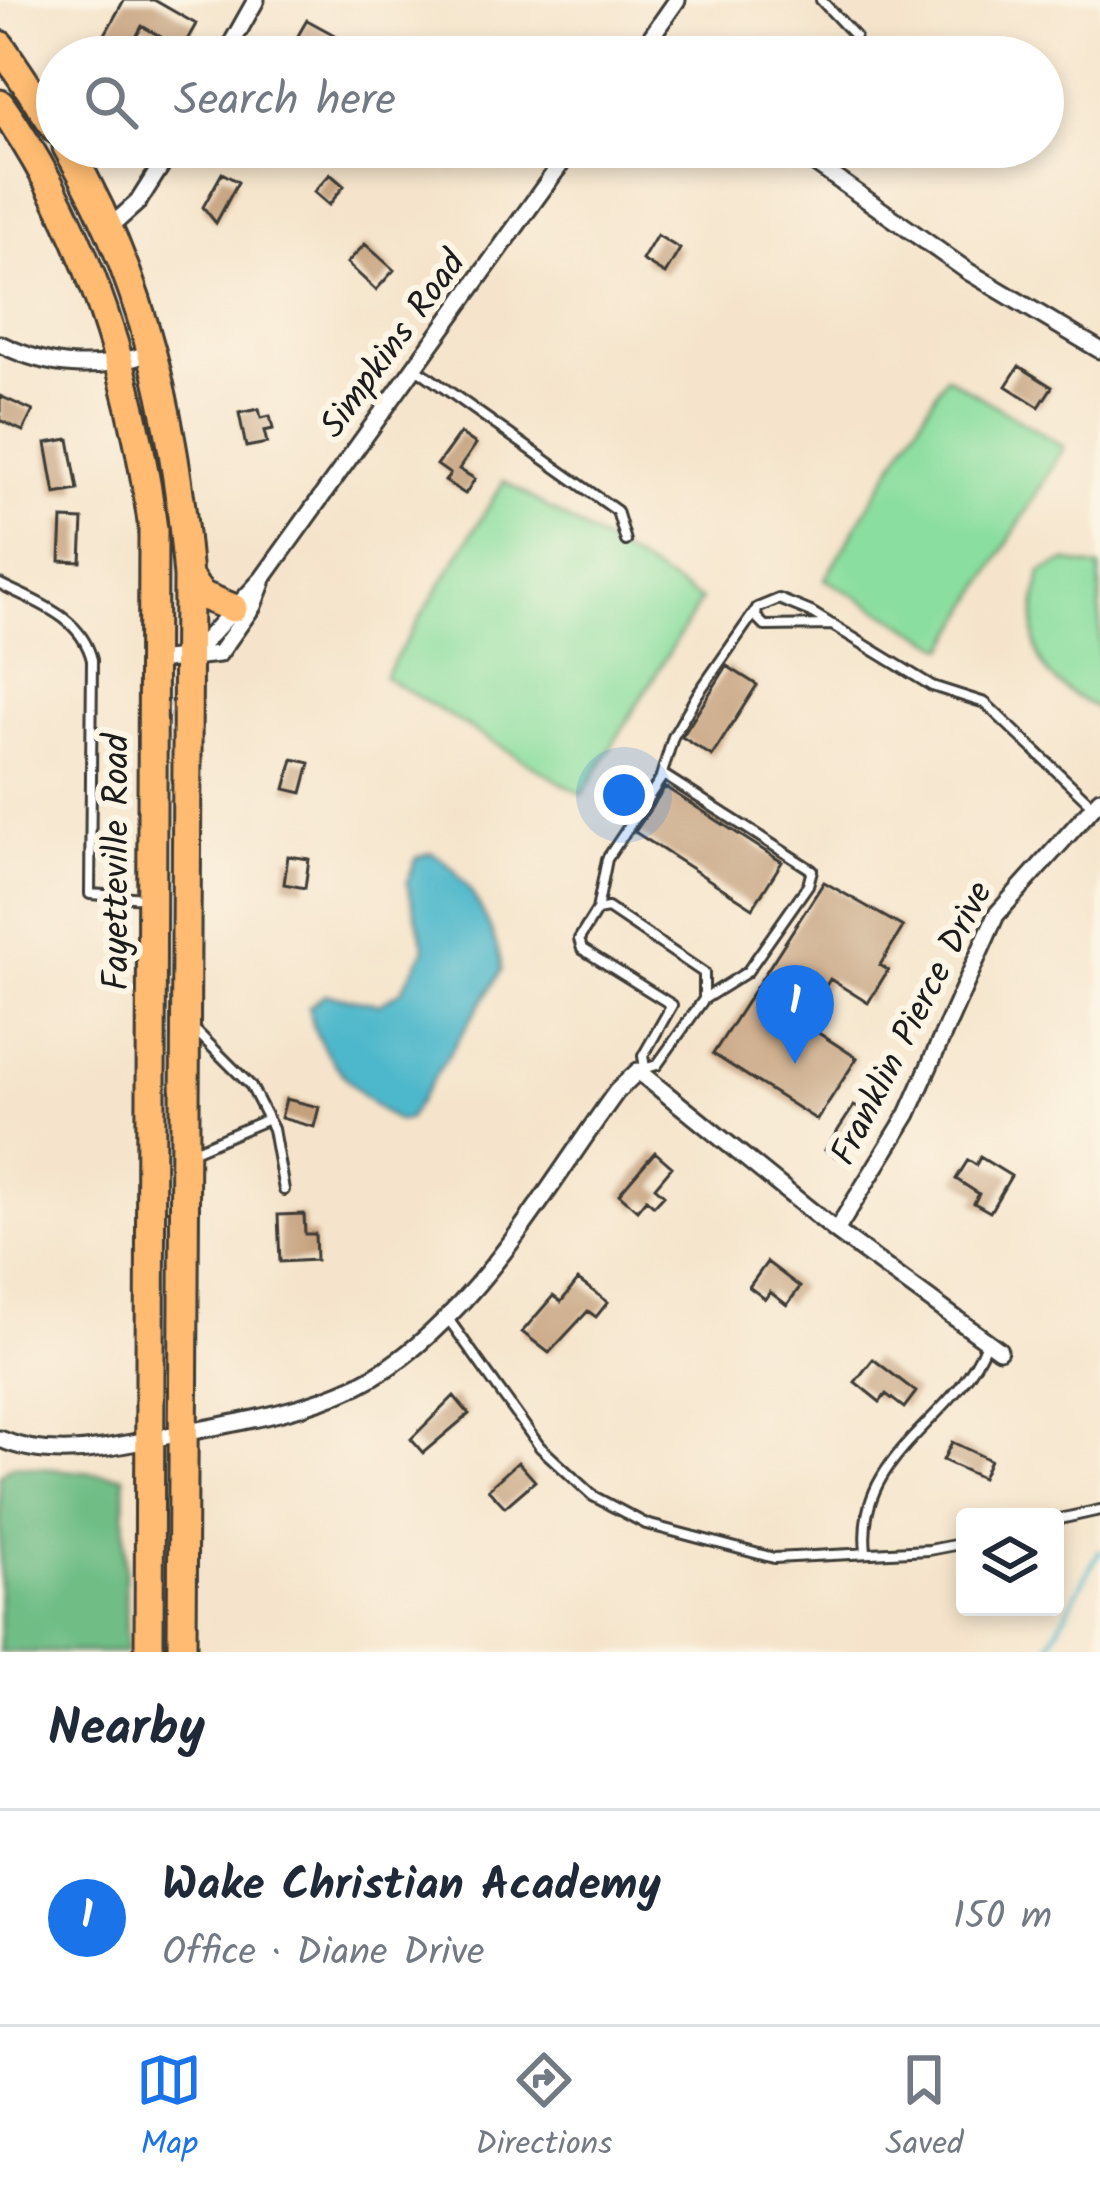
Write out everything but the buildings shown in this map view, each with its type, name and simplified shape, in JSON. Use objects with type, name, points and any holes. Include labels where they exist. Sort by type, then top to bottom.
[{"type":"highway","points":[[0,45],[36,99]]},
{"type":"highway","name":"Fayetteville Road","points":[[0,104],[69,227],[135,420],[153,529],[149,1652]]},
{"type":"highway","name":"Fayetteville Road","points":[[78,168],[109,228],[152,352],[179,471],[188,577],[182,1652]]},
{"type":"highway","points":[[188,577],[201,595],[233,608]]},
{"type":"street","points":[[236,36],[256,0]]},
{"type":"street","points":[[652,36],[677,0]]},
{"type":"street","points":[[109,228],[138,202],[160,168]]},
{"type":"street","name":"Simpkins Road","points":[[190,658],[263,578],[558,168]]},
{"type":"street","points":[[822,168],[969,272],[1100,350]]},
{"type":"street","points":[[0,344],[30,358],[71,368],[118,365],[152,352]]},
{"type":"street","name":"Simpkins Road","points":[[156,661],[219,654],[253,606],[263,578]]},
{"type":"street","name":"Franklin Pierce Drive","points":[[836,1231],[908,1114],[996,915],[1096,803]]},
{"type":"street","points":[[0,1439],[50,1451],[150,1439],[309,1405],[358,1385],[393,1364],[448,1318],[617,1090],[642,1070],[836,1231],[993,1345]]},
{"type":"lane","points":[[821,0],[855,36]]},
{"type":"lane","points":[[415,367],[616,511],[626,541]]},
{"type":"lane","points":[[0,584],[68,620],[86,638],[92,660],[90,894],[154,898]]},
{"type":"lane","points":[[662,774],[812,870],[808,885],[747,972],[704,999],[657,1065],[642,1070],[643,1056],[671,1005],[582,949],[579,939],[597,910],[607,860],[662,774],[681,723],[757,608],[778,598],[932,686],[985,703],[1096,803]]},
{"type":"lane","points":[[757,608],[756,617],[765,626],[833,626]]},
{"type":"lane","points":[[597,910],[608,908],[691,960],[704,973],[704,999]]},
{"type":"lane","points":[[188,1024],[251,1086],[273,1129],[284,1190]]},
{"type":"lane","points":[[187,1154],[266,1120]]},
{"type":"lane","points":[[448,1318],[540,1447],[593,1496],[646,1524],[774,1558],[956,1545]]},
{"type":"lane","points":[[866,1551],[865,1520],[881,1474],[993,1345]]},
{"type":"lane","points":[[1064,1518],[1100,1510]]},
{"type":"green space","points":[[946,376],[1064,447],[946,648],[825,579]]},
{"type":"green space","points":[[504,481],[701,600],[582,795],[384,677]]},
{"type":"green space","points":[[1066,561],[1100,568],[1100,710],[1045,670],[1034,638],[1041,572]]},
{"type":"green space","points":[[12,1465],[124,1476],[126,1652],[0,1652],[0,1475]]},
{"type":"water","points":[[431,852],[468,887],[494,938],[502,970],[408,1119],[398,1121],[370,1101],[329,1056],[309,1007],[325,994],[379,1004],[401,991],[425,949],[407,883],[416,858]]},
{"type":"waterway","points":[[1045,1652],[1100,1550]]},
{"type":"place","name":"Wake Christian Academy","points":[[795,1064]]}]
